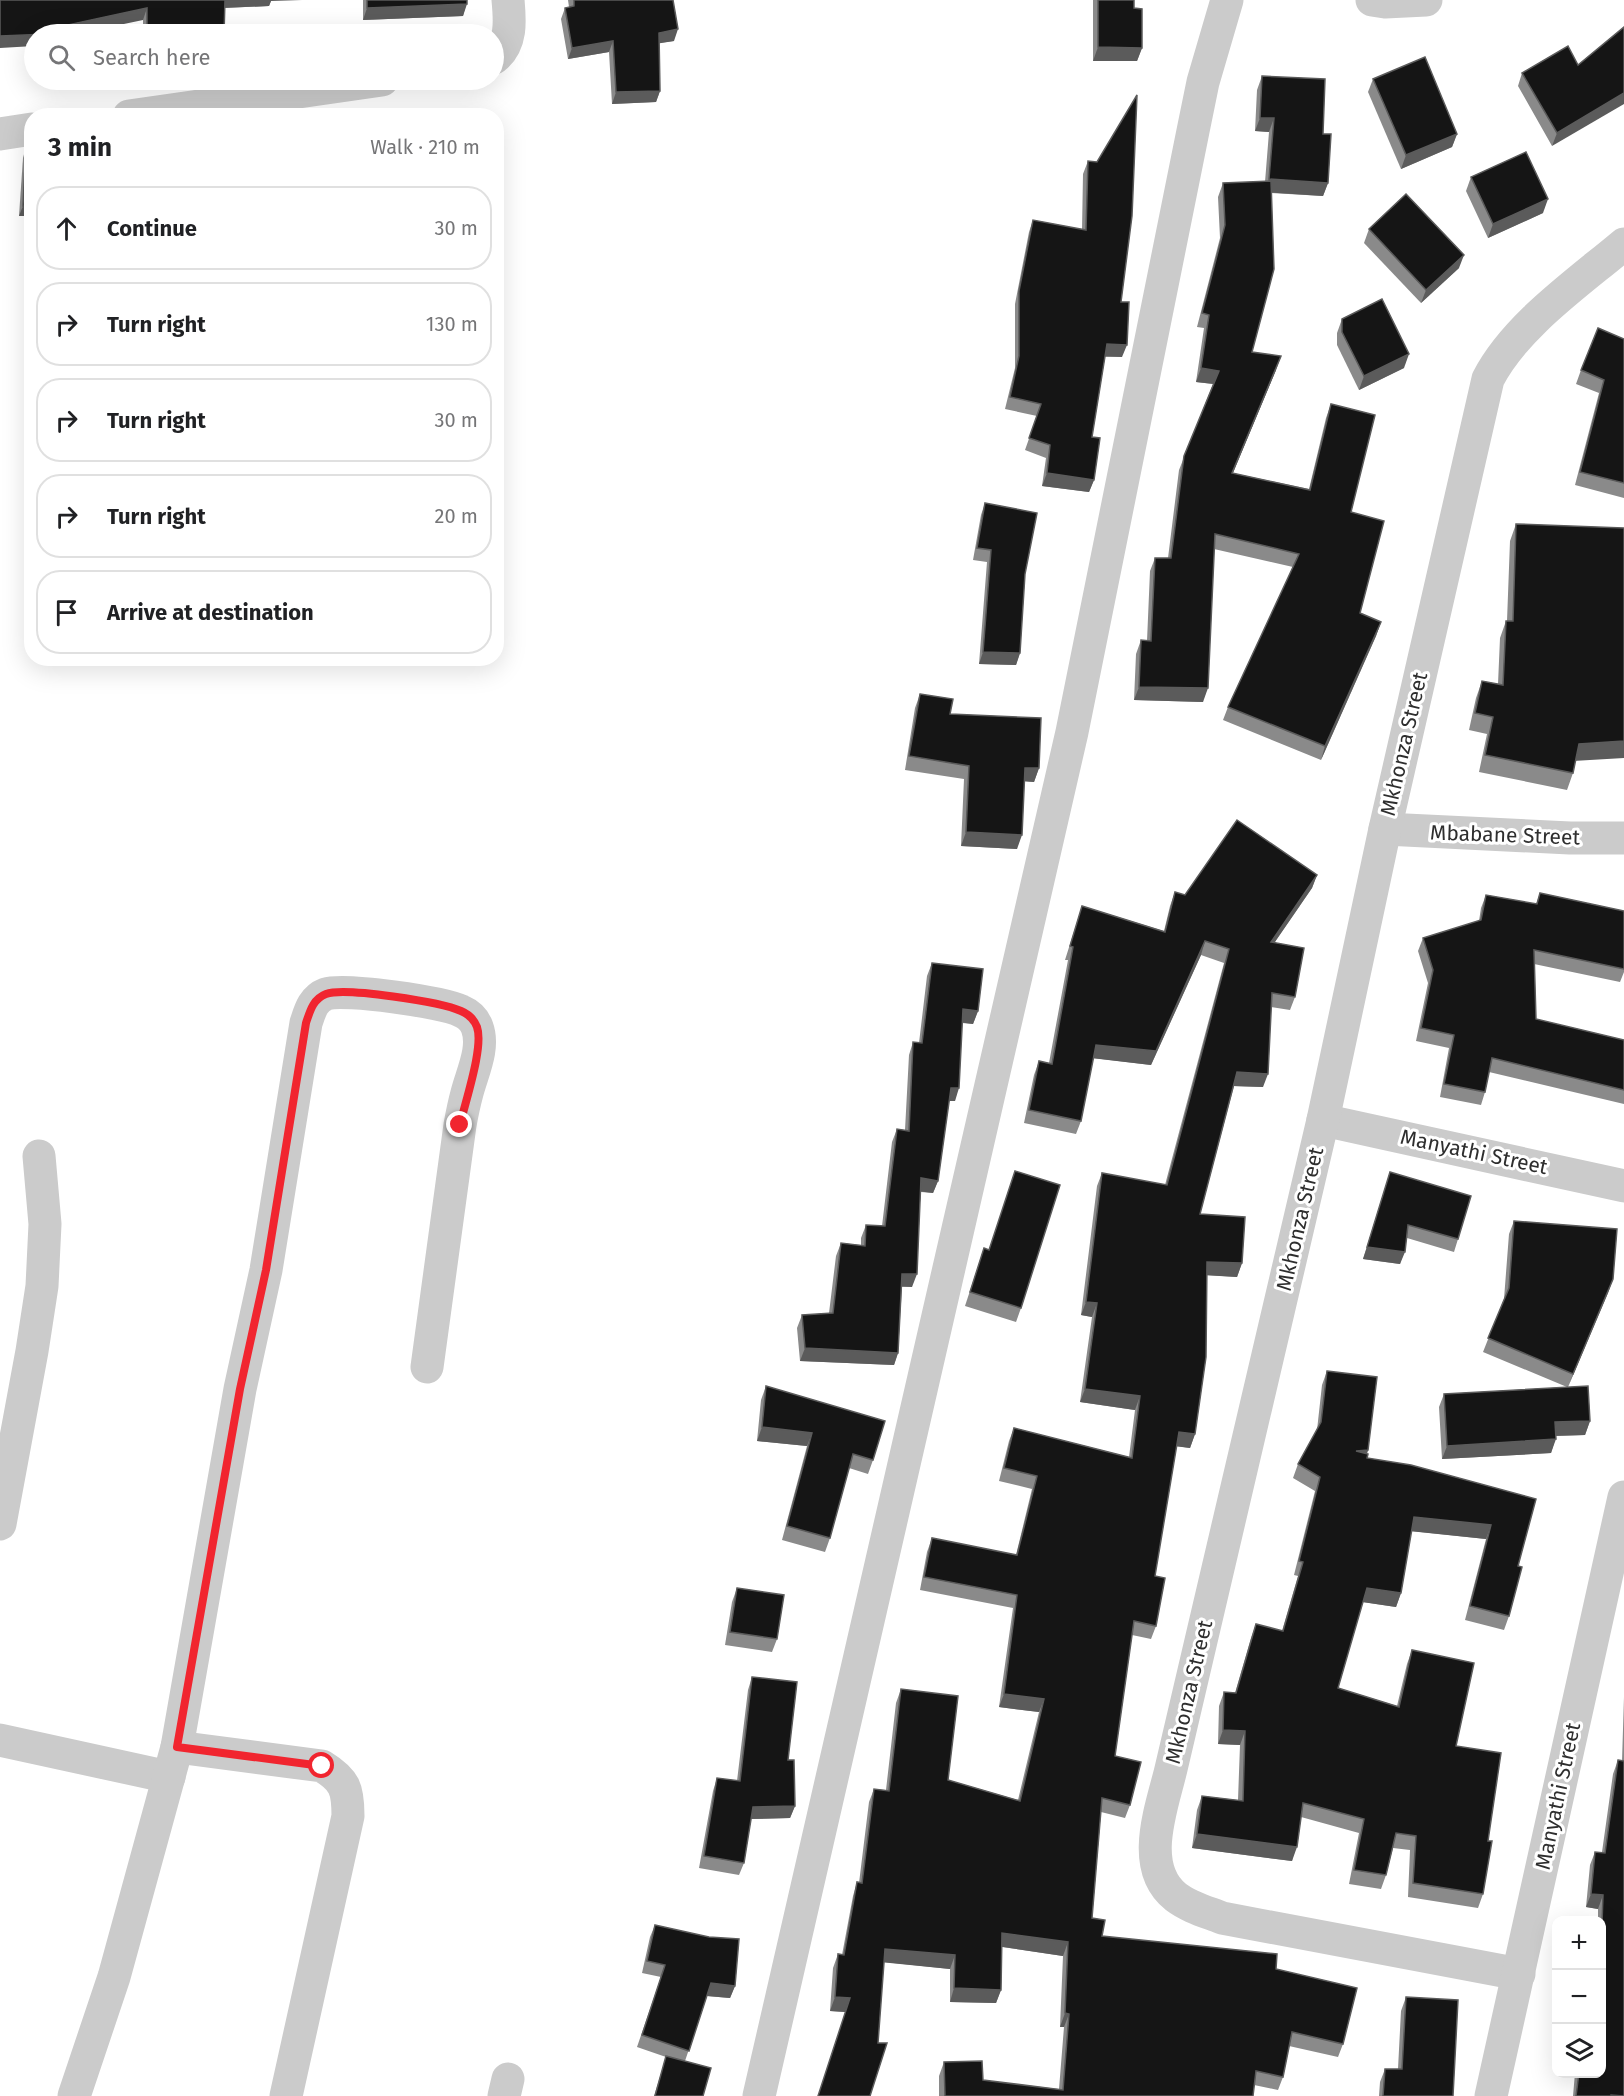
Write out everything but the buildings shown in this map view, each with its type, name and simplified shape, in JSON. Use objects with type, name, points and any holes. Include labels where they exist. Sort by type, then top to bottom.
[{"type":"street","points":[[504,47],[510,17],[508,0]]},
{"type":"street","points":[[759,2096],[1069,744],[1203,82],[1227,0]]},
{"type":"street","points":[[1372,0],[1385,2],[1426,0]]},
{"type":"street","points":[[185,108],[312,90]]},
{"type":"street","points":[[0,134],[24,130]]},
{"type":"street","name":"Mkhonza Street","points":[[1519,1974],[1222,1918],[1186,1904],[1174,1896],[1160,1877],[1155,1847],[1161,1812],[1323,1120],[1385,829],[1488,379],[1502,356],[1527,327],[1624,243]]},
{"type":"street","name":"Mbabane Street","points":[[1385,829],[1570,838],[1624,838]]},
{"type":"street","points":[[74,2096],[114,1977],[173,1762],[240,1389],[266,1270],[306,1023],[314,1001],[324,994],[357,993],[436,1004],[460,1010],[471,1017],[477,1027],[479,1042],[475,1068],[460,1125],[427,1367]]},
{"type":"street","name":"Manyathi Street","points":[[1323,1120],[1624,1186]]},
{"type":"street","points":[[0,1524],[42,1286],[45,1224],[39,1155]]},
{"type":"street","name":"Manyathi Street","points":[[1491,2096],[1624,1497]]},
{"type":"street","points":[[0,1740],[173,1762],[322,1766],[338,1776],[346,1789],[348,1816],[286,2096]]},
{"type":"route","points":[[322,1766],[177,1747],[201,1597],[240,1389],[260,1304],[306,1023],[314,1001],[324,994],[357,993],[436,1004],[460,1010],[471,1017],[477,1027],[479,1042],[475,1068],[460,1125]]}]
